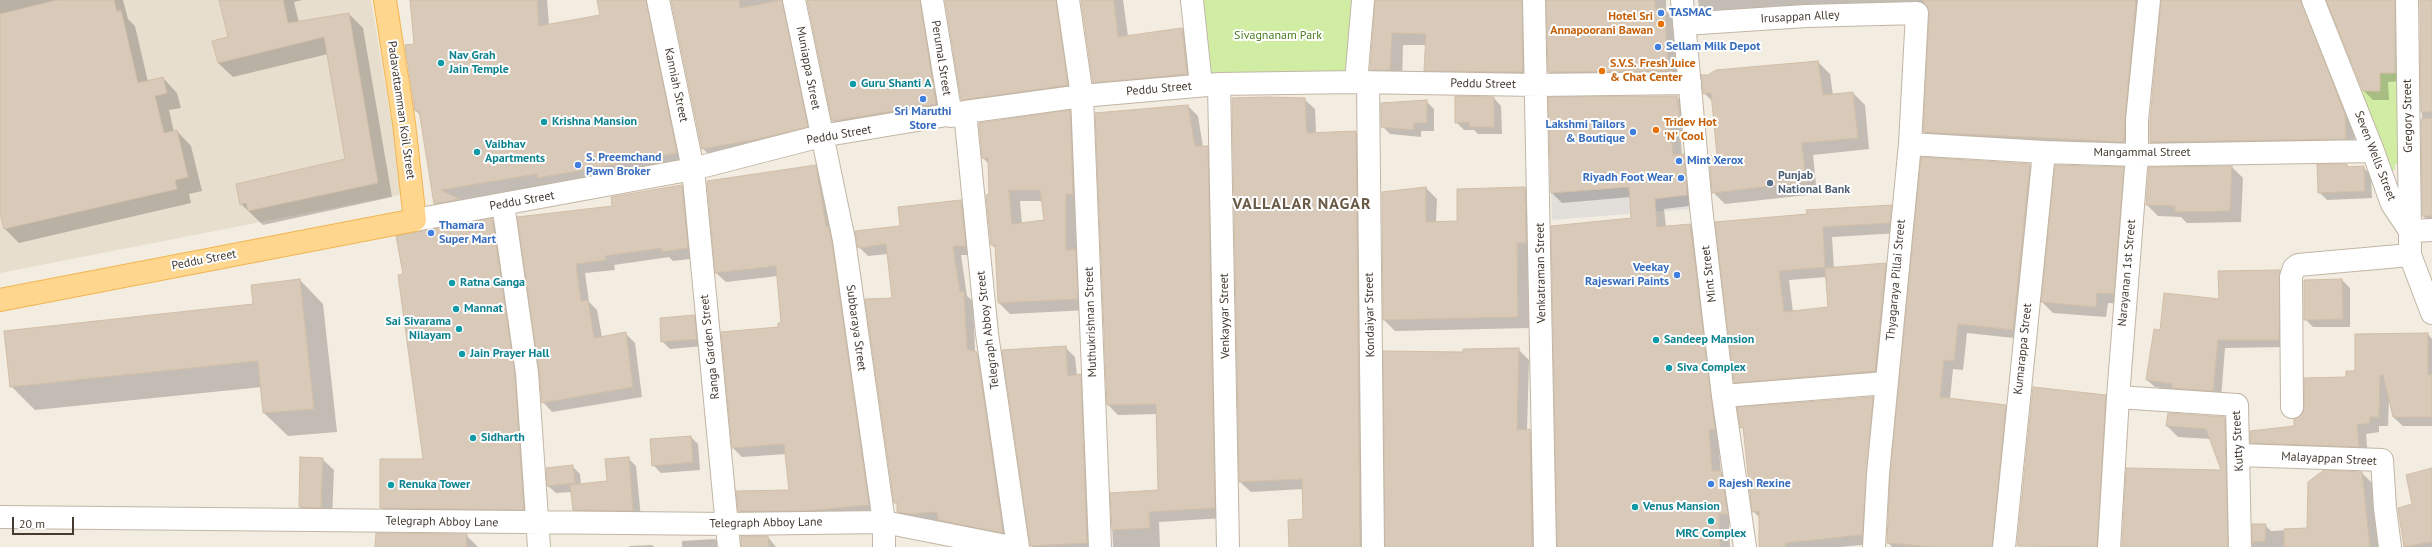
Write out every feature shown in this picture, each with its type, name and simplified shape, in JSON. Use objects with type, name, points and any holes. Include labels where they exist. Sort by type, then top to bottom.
[{"type":"main road","name":"Padavattamman Koil Street","points":[[385,0],[404,123],[415,220]]},
{"type":"main road","name":"Peddu Street","points":[[0,300],[415,220]]},
{"type":"street","name":"Kanniah Street","points":[[658,0],[693,169]]},
{"type":"street","name":"Muniappa Street","points":[[794,0],[821,136]]},
{"type":"street","name":"Perumal Street","points":[[932,0],[958,114]]},
{"type":"street","name":"Muthukrishnan Street","points":[[1068,0],[1082,96],[1100,547]]},
{"type":"street","name":"Venkayyar Street","points":[[1192,0],[1210,85],[1228,547]]},
{"type":"street","name":"Kondaiyar Street","points":[[1363,0],[1362,82],[1372,547]]},
{"type":"street","name":"Venkatraman Street","points":[[1534,0],[1537,85],[1545,547]]},
{"type":"street","name":"Mint Street","points":[[1682,0],[1701,207],[1722,396],[1745,547]]},
{"type":"street","name":"Narayanan 1st Street","points":[[2109,547],[2118,397],[2137,154],[2137,120],[2149,0]]},
{"type":"street","name":"Seven Wells Street","points":[[2313,0],[2373,151],[2392,204],[2410,232]]},
{"type":"street","name":"Gregory Street","points":[[2407,0],[2410,232]]},
{"type":"street","name":"Irusappan Alley","points":[[1684,24],[1806,16],[1917,14]]},
{"type":"street","name":"Thyagaraya Pillai Street","points":[[1874,547],[1878,474],[1886,383],[1910,144],[1917,14]]},
{"type":"street","name":"Peddu Street","points":[[415,220],[693,169],[821,136],[1082,96],[1210,85],[1362,82],[1537,85],[1690,83]]},
{"type":"street","name":"Telegraph Abboy Street","points":[[958,114],[987,334],[1018,547]]},
{"type":"street","name":"Subbaraya Street","points":[[821,136],[844,240],[884,522],[884,547]]},
{"type":"street","name":"Mangammal Street","points":[[1910,144],[2044,152],[2137,154],[2373,151]]},
{"type":"street","name":"Kumarappa Street","points":[[2004,547],[2044,152]]},
{"type":"street","name":"Ranga Garden Street","points":[[693,169],[730,547]]},
{"type":"street","points":[[503,204],[527,373],[539,523],[539,547]]},
{"type":"street","points":[[2432,230],[2410,232],[2410,255],[2432,312]]},
{"type":"street","points":[[2292,407],[2291,277],[2294,268],[2298,266],[2410,255]]},
{"type":"street","points":[[1722,396],[1886,383]]},
{"type":"street","name":"Kutty Street","points":[[2118,397],[2237,405],[2240,547]]},
{"type":"street","name":"Malayappan Street","points":[[2239,455],[2382,460],[2385,508],[2390,547]]},
{"type":"street","name":"Telegraph Abboy Lane","points":[[0,517],[539,523],[728,524],[884,522],[1011,547]]},
{"type":"shaded area","points":[[0,0],[371,0],[404,194],[0,273]]},
{"type":"shaded area","points":[[1687,182],[1690,209],[1552,220],[1551,193]]},
{"type":"green space","name":"Sivagnanam Park","points":[[1200,0],[1356,0],[1351,73],[1207,73]]},
{"type":"green space","points":[[2380,73],[2402,73],[2403,164],[2395,164],[2395,170],[2389,169],[2355,91],[2380,91]]},
{"type":"building","points":[[57,0],[114,0],[117,12],[121,10],[138,83],[163,77],[167,93],[155,96],[164,133],[177,130],[188,177],[175,180],[177,189],[4,229],[0,213],[0,14]]},
{"type":"building","points":[[219,0],[283,0],[288,23],[349,13],[378,183],[248,211],[246,203],[240,205],[236,184],[345,159],[324,37],[218,63],[212,41],[228,37]]},
{"type":"building","points":[[410,0],[537,0],[539,26],[600,15],[597,0],[646,0],[677,153],[538,178],[537,174],[441,190],[459,199],[434,204],[419,111],[415,111],[405,45],[414,44]]},
{"type":"building","points":[[671,0],[739,0],[740,8],[782,0],[808,127],[758,139],[702,149]]},
{"type":"building","points":[[807,0],[920,0],[936,104],[832,121]]},
{"type":"building","points":[[945,0],[1056,0],[1068,85],[961,100]]},
{"type":"building","points":[[1081,0],[1114,0],[1118,37],[1182,28],[1187,74],[1093,83]]},
{"type":"building","points":[[1375,0],[1522,0],[1523,72],[1424,71],[1426,34],[1392,33],[1390,70],[1370,70]]},
{"type":"building","points":[[1546,0],[1655,0],[1655,8],[1665,8],[1668,71],[1548,72]]},
{"type":"building","points":[[1923,0],[2136,0],[2124,142],[1923,132],[1929,14]]},
{"type":"building","points":[[2161,0],[2301,0],[2345,114],[2346,139],[2150,142],[2150,121]]},
{"type":"building","points":[[2326,0],[2395,0],[2395,73],[2380,73],[2380,91],[2363,91]]},
{"type":"building","points":[[2420,0],[2432,0],[2432,112],[2421,112]]},
{"type":"building","points":[[1818,61],[1823,95],[1853,92],[1858,138],[1802,143],[1806,182],[1712,193],[1709,156],[1717,155],[1711,93],[1703,94],[1701,75],[1708,75],[1716,70]]},
{"type":"building","points":[[1455,96],[1494,97],[1494,127],[1469,127],[1469,122],[1455,123]]},
{"type":"building","points":[[1677,96],[1680,121],[1670,122],[1673,155],[1684,154],[1687,195],[1655,199],[1657,227],[1690,224],[1715,429],[1709,430],[1712,471],[1721,471],[1728,514],[1719,514],[1720,547],[1557,547],[1551,226],[1631,218],[1629,187],[1551,193],[1548,97]]},
{"type":"building","points":[[1232,98],[1305,98],[1307,133],[1356,131],[1360,547],[1289,547],[1288,520],[1303,519],[1302,479],[1239,482]]},
{"type":"building","points":[[1427,100],[1427,123],[1414,123],[1413,130],[1381,127],[1381,103]]},
{"type":"building","points":[[1188,105],[1195,146],[1208,146],[1215,508],[1149,512],[1150,528],[1112,530],[1110,493],[1158,490],[1156,404],[1107,405],[1095,113]]},
{"type":"building","points":[[1070,110],[1073,195],[1066,194],[1066,250],[1076,250],[1078,299],[998,303],[995,245],[991,245],[986,195],[989,194],[988,158],[982,158],[979,123]],"holes":[[[1009,190],[1040,190],[1044,220],[1012,224]]]},
{"type":"building","points":[[2432,118],[2432,216],[2422,216],[2421,119]]},
{"type":"building","points":[[1921,157],[2030,164],[2013,330],[1958,324],[1954,361],[1944,360],[1940,397],[2006,405],[1992,547],[1933,547],[1887,543],[1890,475]]},
{"type":"building","points":[[2317,164],[2347,164],[2347,167],[2364,166],[2365,191],[2318,193]]},
{"type":"building","points":[[816,165],[826,226],[828,226],[832,242],[869,505],[806,511],[738,511],[736,491],[789,490],[784,444],[732,448],[721,332],[778,327],[778,323],[781,323],[776,266],[715,273],[707,181]]},
{"type":"building","points":[[2055,165],[2124,167],[2114,294],[2097,293],[2096,307],[2041,302]]},
{"type":"building","points":[[2232,166],[2230,211],[2175,212],[2175,206],[2146,205],[2149,167]]},
{"type":"building","points":[[682,185],[688,248],[662,252],[662,248],[605,256],[606,260],[576,264],[581,301],[588,300],[594,338],[626,332],[633,387],[542,403],[539,371],[517,217],[612,206],[611,197]]},
{"type":"building","points":[[1426,187],[1426,222],[1457,221],[1457,189],[1525,187],[1526,243],[1517,243],[1518,317],[1383,320],[1382,192]]},
{"type":"building","points":[[961,200],[966,246],[953,246],[960,292],[964,291],[967,349],[977,352],[1003,533],[938,520],[937,512],[910,514],[897,512],[897,503],[894,503],[865,299],[892,298],[886,244],[858,248],[855,231],[900,226],[898,207]]},
{"type":"building","points":[[1892,205],[1890,223],[1823,227],[1825,267],[1779,271],[1784,312],[1828,307],[1825,268],[1886,263],[1875,371],[1734,383],[1715,222],[1807,214],[1806,210]]},
{"type":"building","points":[[492,218],[515,374],[524,510],[380,508],[380,459],[423,459],[398,275],[403,274],[396,236]]},
{"type":"building","points":[[2280,270],[2279,340],[2218,340],[2213,391],[2172,388],[2172,384],[2146,380],[2154,329],[2160,330],[2164,293],[2219,299],[2218,271]]},
{"type":"building","points":[[300,279],[314,409],[263,413],[258,361],[10,387],[4,331],[253,304],[251,285]]},
{"type":"building","points":[[2342,279],[2343,319],[2304,320],[2304,280]]},
{"type":"building","points":[[694,315],[697,339],[661,342],[660,318]]},
{"type":"building","points":[[2428,333],[2428,375],[2432,375],[2432,417],[2393,417],[2383,375],[2380,375],[2379,417],[2370,417],[2370,423],[2357,425],[2359,447],[2250,443],[2250,431],[2294,426],[2294,419],[2303,413],[2304,378],[2346,377],[2346,371],[2355,371],[2355,334]]},
{"type":"building","points":[[1066,346],[1068,376],[1081,374],[1087,543],[1030,546],[1002,350]]},
{"type":"building","points":[[1519,348],[1517,430],[1530,429],[1532,547],[1385,547],[1383,351],[1463,352],[1463,349]]},
{"type":"building","points":[[2033,387],[2106,395],[2097,547],[2017,546]]},
{"type":"building","points":[[1873,397],[1862,535],[1785,543],[1786,547],[1759,547],[1759,511],[1752,512],[1743,427],[1740,428],[1737,407]]},
{"type":"building","points":[[2168,413],[2225,417],[2228,547],[2122,547],[2126,468],[2221,470],[2206,429],[2166,426]]},
{"type":"building","points":[[691,436],[693,462],[652,466],[650,439]]},
{"type":"building","points":[[300,457],[323,458],[321,508],[299,507]]},
{"type":"building","points":[[629,457],[633,511],[573,510],[570,485],[607,481],[605,459]]},
{"type":"building","points":[[573,465],[575,483],[547,486],[546,468]]},
{"type":"building","points":[[2432,468],[2432,542],[2404,547],[2398,508],[2412,504],[2406,475]]},
{"type":"building","points":[[2324,470],[2362,472],[2370,547],[2284,547],[2284,529],[2307,528],[2308,482]]},
{"type":"building","points":[[2252,524],[2266,524],[2265,541],[2252,542]]},
{"type":"building","points":[[376,533],[467,534],[466,547],[375,547]]},
{"type":"building","points":[[741,536],[768,536],[769,547],[741,547]]},
{"type":"place","name":"TASMAC","points":[[1661,13]]},
{"type":"place","name":"Hotel Sri Annapoorani Bawan","points":[[1661,24]]},
{"type":"place","name":"Sellam Milk Depot","points":[[1658,47]]},
{"type":"place","name":"Nav Grah Jain Temple","points":[[441,63]]},
{"type":"place","name":"S.V.S. Fresh Juice & Chat Center","points":[[1602,71]]},
{"type":"place","name":"Guru Shanti A","points":[[853,84]]},
{"type":"place","name":"Sri Maruthi Store","points":[[923,99]]},
{"type":"place","name":"Krishna Mansion","points":[[544,122]]},
{"type":"place","name":"Tridev Hot 'N' Cool","points":[[1656,130]]},
{"type":"place","name":"Lakshmi Tailors & Boutique","points":[[1633,132]]},
{"type":"place","name":"Vaibhav Apartments","points":[[477,152]]},
{"type":"place","name":"Mint Xerox","points":[[1679,161]]},
{"type":"place","name":"S. Preemchand Pawn Broker","points":[[578,165]]},
{"type":"place","name":"Riyadh Foot Wear","points":[[1681,178]]},
{"type":"place","name":"Punjab National Bank","points":[[1770,183]]},
{"type":"place","name":"Thamara Super Mart","points":[[431,233]]},
{"type":"place","name":"Veekay Rajeswari Paints","points":[[1677,275]]},
{"type":"place","name":"Ratna Ganga","points":[[452,283]]},
{"type":"place","name":"Mannat","points":[[456,309]]},
{"type":"place","name":"Sai Sivarama Nilayam","points":[[459,329]]},
{"type":"place","name":"Sandeep Mansion","points":[[1656,340]]},
{"type":"place","name":"Jain Prayer Hall","points":[[462,354]]},
{"type":"place","name":"Siva Complex","points":[[1669,368]]},
{"type":"place","name":"Sidharth","points":[[473,438]]},
{"type":"place","name":"Rajesh Rexine","points":[[1711,484]]},
{"type":"place","name":"Renuka Tower","points":[[391,485]]},
{"type":"place","name":"Venus Mansion","points":[[1635,507]]},
{"type":"place","name":"MRC Complex","points":[[1711,521]]},
{"type":"district","name":"VALLALAR NAGAR","points":[[1302,204]]}]
